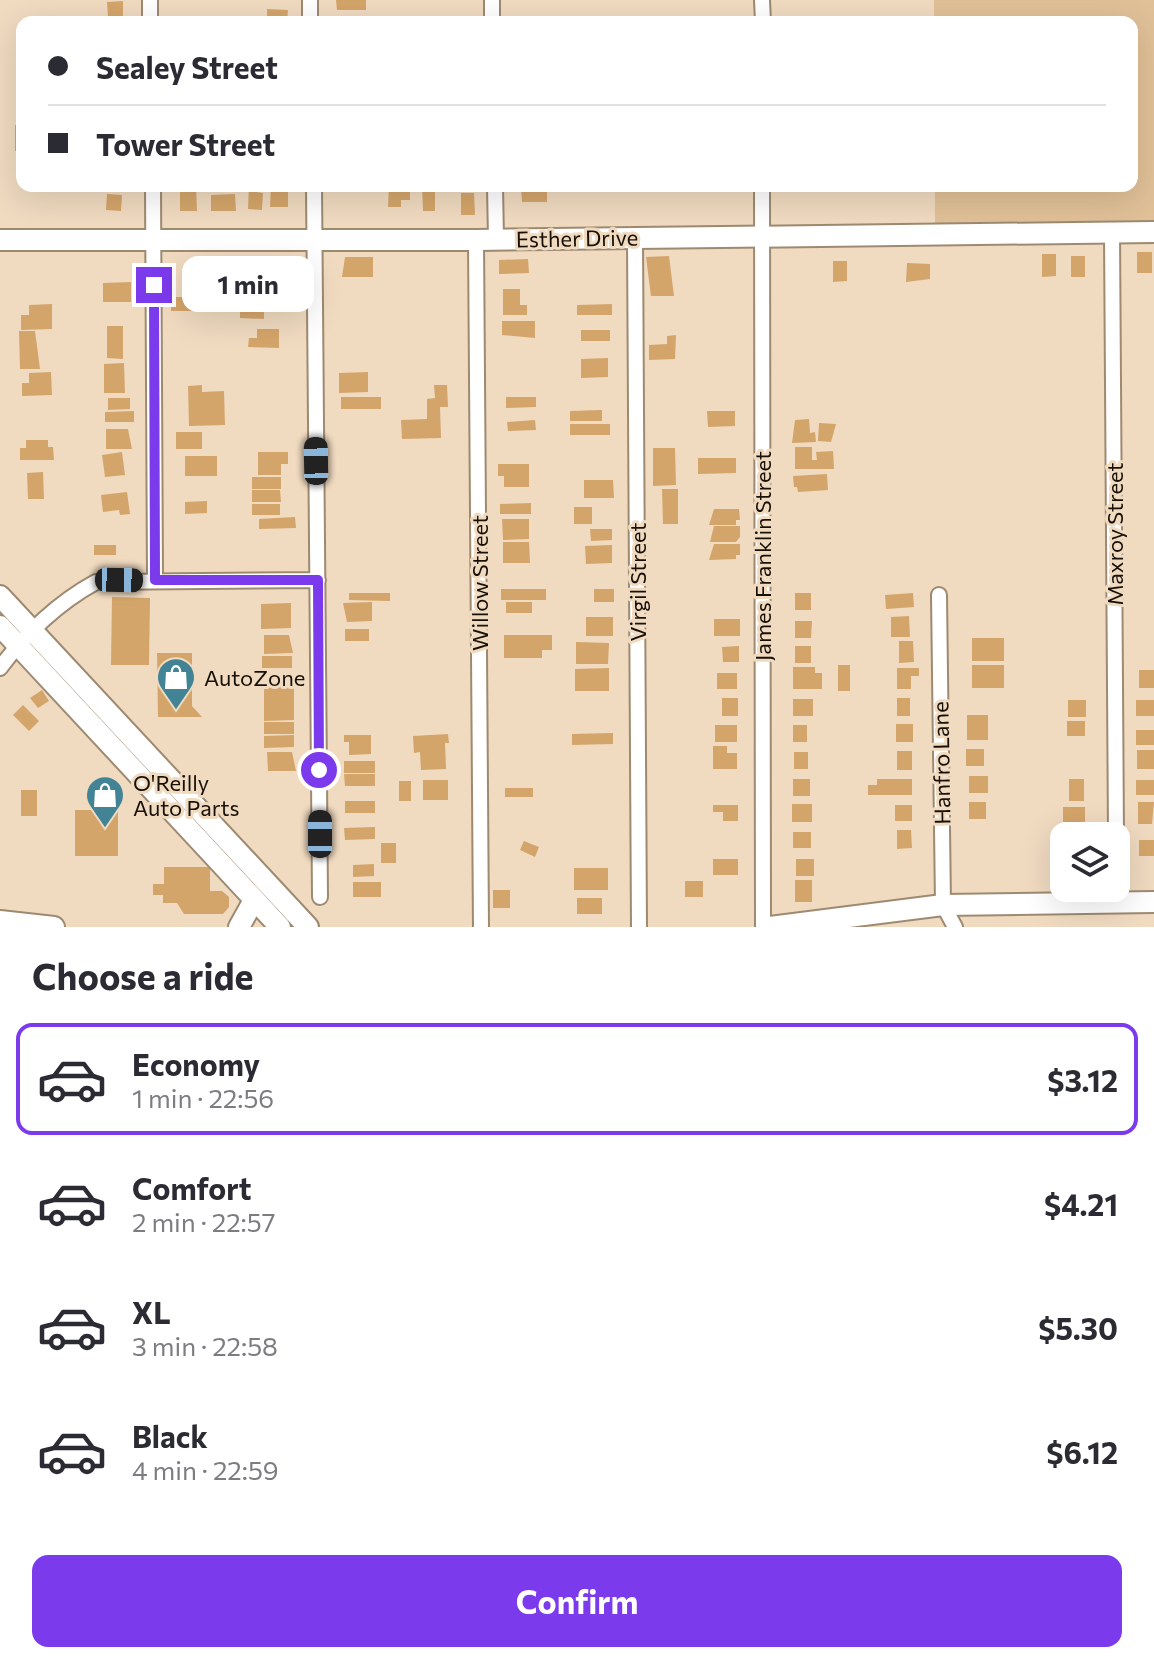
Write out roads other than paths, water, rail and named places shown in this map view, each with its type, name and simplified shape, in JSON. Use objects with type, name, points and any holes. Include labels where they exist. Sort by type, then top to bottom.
[{"type":"main road","name":"Esther Drive","points":[[0,240],[486,240],[1154,232]]},
{"type":"main road","points":[[0,596],[25,638],[162,786],[308,927]]},
{"type":"main road","points":[[0,626],[25,638]]},
{"type":"main road","points":[[162,786],[254,900],[280,927]]},
{"type":"main road","points":[[1130,898],[1154,902]]},
{"type":"main road","points":[[770,927],[943,905],[1050,899]]},
{"type":"main road","points":[[239,927],[254,900]]},
{"type":"main road","points":[[0,921],[54,927]]},
{"type":"street","points":[[153,192],[155,580]]},
{"type":"street","points":[[314,192],[320,897]]},
{"type":"street","name":"Willow Street","points":[[481,927],[486,240],[494,192]]},
{"type":"street","name":"James Franklin Street","points":[[762,192],[763,927]]},
{"type":"street","name":"Maxroy Street","points":[[1112,232],[1116,822]]},
{"type":"street","name":"Virgil Street","points":[[635,238],[639,927]]},
{"type":"street","points":[[0,668],[25,638],[80,590],[96,582],[318,580]]},
{"type":"street","name":"Hanfro Lane","points":[[939,595],[943,905],[955,927]]},
{"type":"place","name":"AutoZone","points":[[176,711]]},
{"type":"place","name":"O'Reilly Auto Parts","points":[[105,829]]}]
